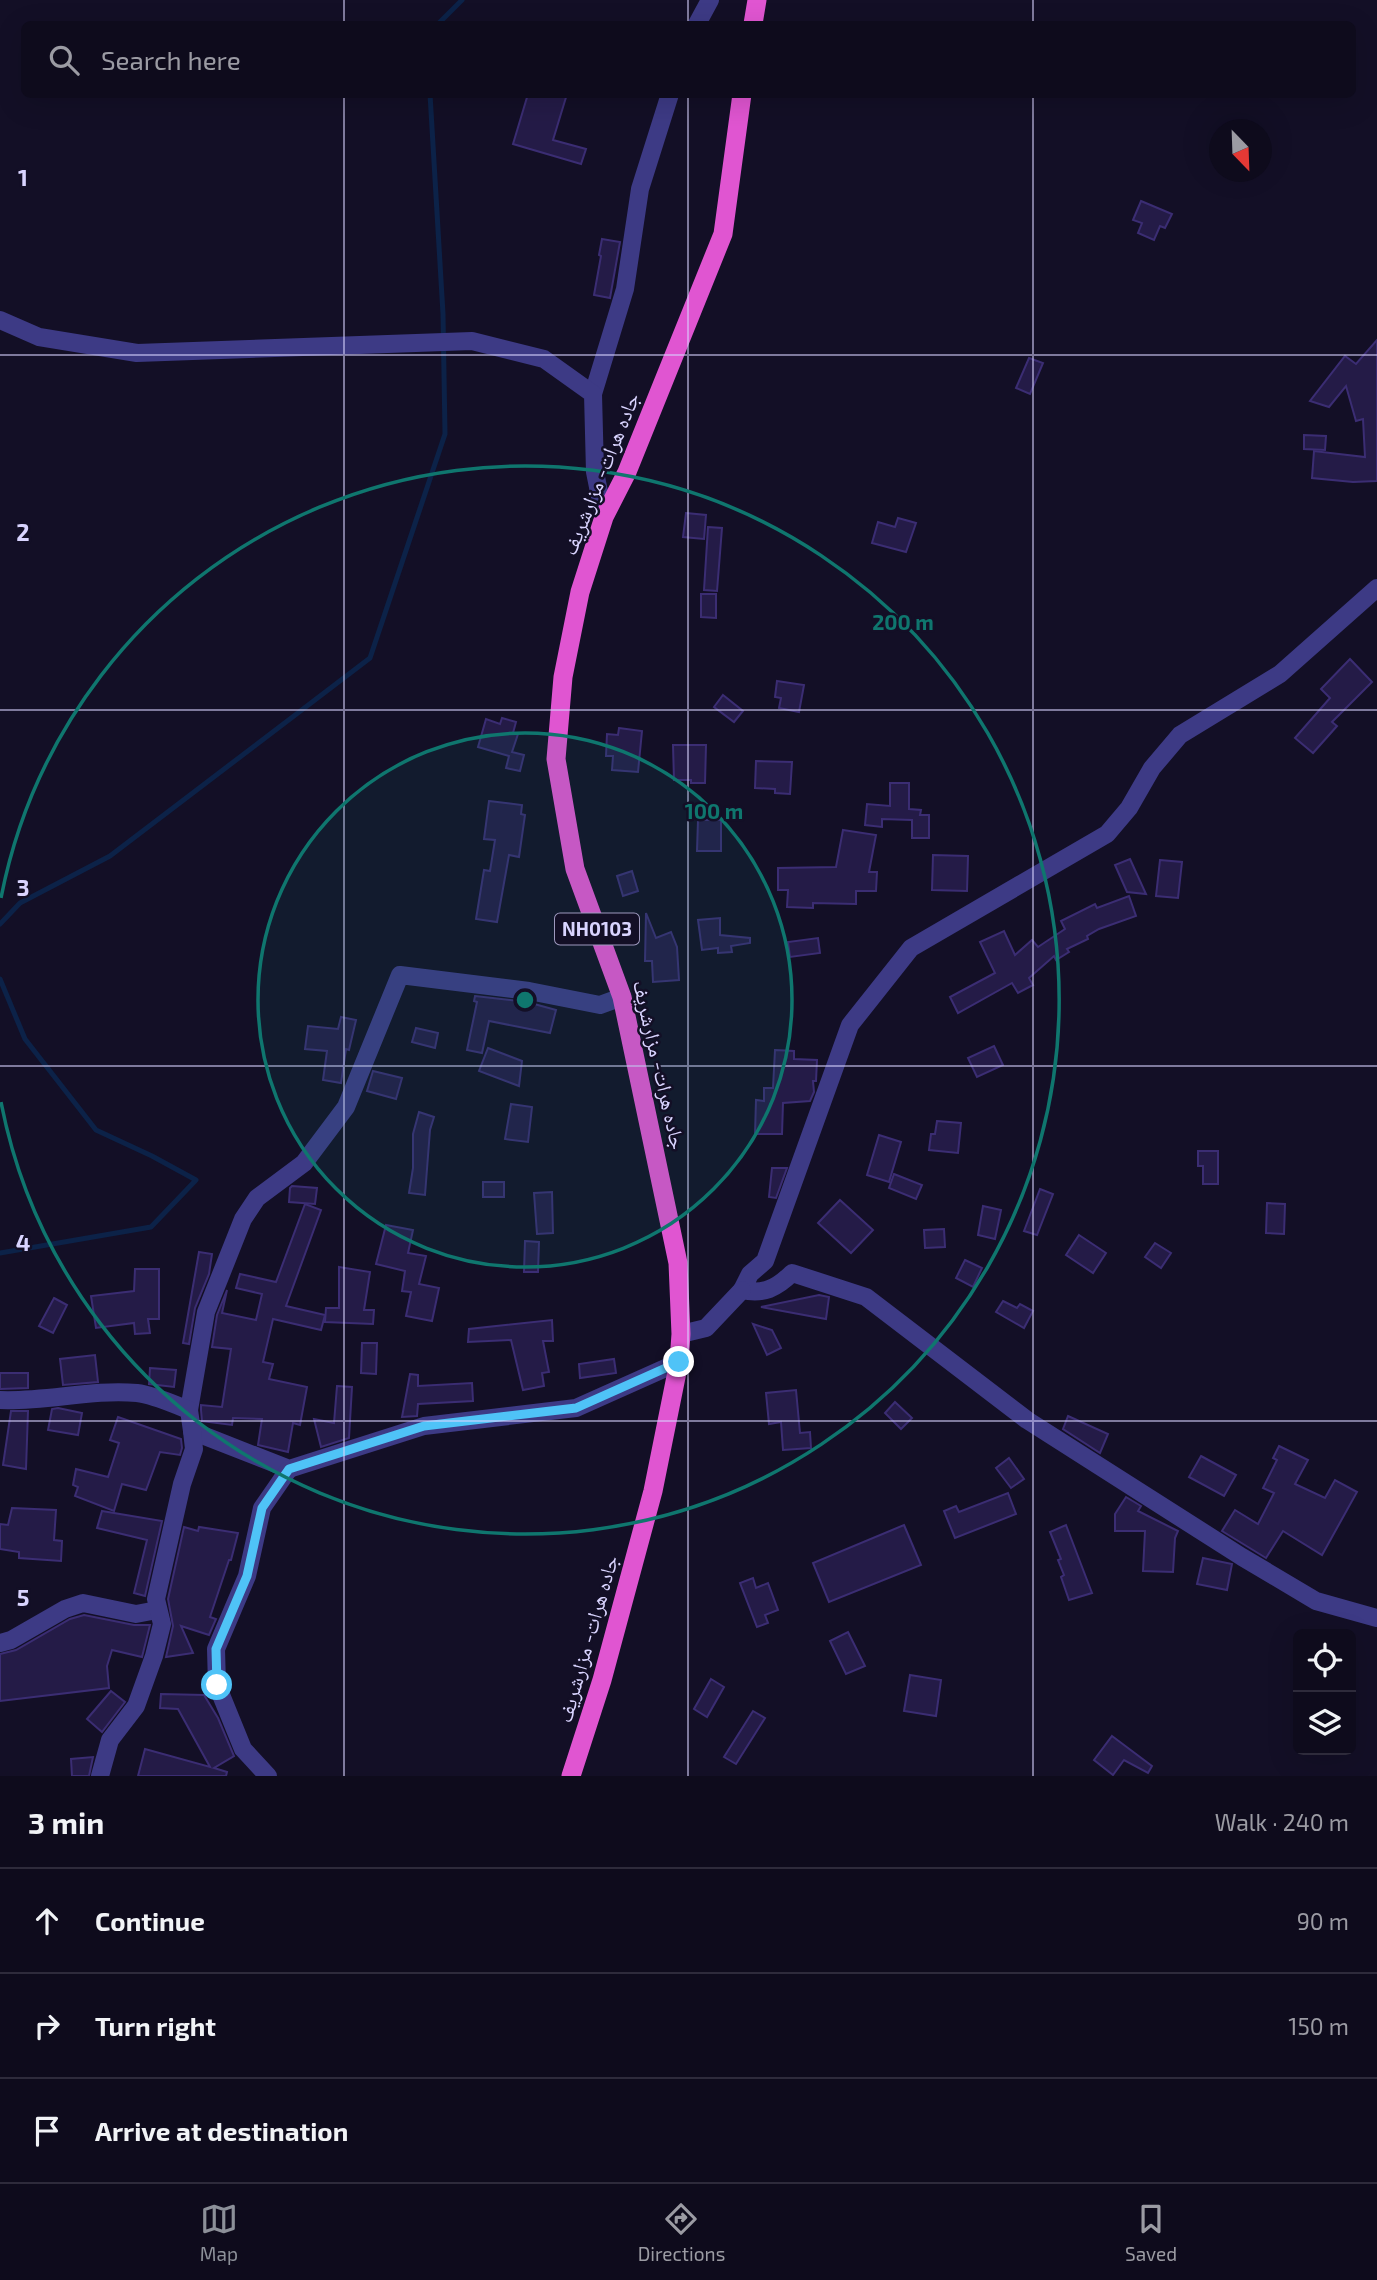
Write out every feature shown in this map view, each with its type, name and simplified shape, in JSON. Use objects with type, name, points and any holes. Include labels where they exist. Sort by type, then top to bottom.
[{"type":"highway","points":[[754,21],[757,0]]},
{"type":"highway","name":"جاده هرات- مزارشریف","points":[[571,1776],[602,1680],[653,1491],[679,1362],[681,1334],[678,1263],[622,997],[575,869],[556,759],[563,677],[580,592],[604,517],[627,472],[723,234],[741,98]]},
{"type":"street","points":[[699,21],[710,0]]},
{"type":"street","points":[[604,517],[595,472],[593,394],[625,289],[639,189],[669,98]]},
{"type":"street","points":[[0,320],[39,337],[137,353],[472,341],[544,359],[593,394]]},
{"type":"street","points":[[681,1334],[706,1328],[765,1261],[850,1025],[911,948],[1107,834],[1129,808],[1152,768],[1180,735],[1280,674],[1377,588]]},
{"type":"street","points":[[100,1776],[110,1741],[136,1706],[162,1624],[156,1598],[182,1483],[194,1449],[189,1410],[206,1312],[243,1219],[257,1198],[304,1163],[346,1107],[400,975],[528,991],[600,1005],[622,997]]},
{"type":"street","points":[[742,1290],[758,1294],[780,1284],[792,1273],[866,1297],[1027,1420],[1242,1557],[1316,1601],[1377,1618]]},
{"type":"street","points":[[268,1776],[243,1749],[217,1685],[216,1649],[247,1576],[262,1508],[289,1469],[424,1426],[576,1408],[679,1362]]},
{"type":"street","points":[[0,1400],[23,1401],[114,1392],[140,1393],[189,1410]]},
{"type":"street","points":[[192,1431],[289,1469]]},
{"type":"street","points":[[0,1643],[11,1640],[65,1609],[83,1603],[136,1614],[157,1610]]},
{"type":"building","points":[[527,98],[566,98],[553,140],[586,149],[581,164],[513,144]]},
{"type":"building","points":[[1141,201],[1172,214],[1165,228],[1160,226],[1154,240],[1138,233],[1142,223],[1133,220]]},
{"type":"building","points":[[602,239],[620,242],[610,298],[594,295]]},
{"type":"building","points":[[1377,340],[1377,481],[1353,482],[1312,478],[1314,451],[1365,457],[1363,419],[1356,421],[1346,386],[1329,407],[1310,401],[1345,356],[1356,364]]},
{"type":"building","points":[[1029,358],[1043,363],[1030,394],[1016,388]]},
{"type":"building","points":[[1304,435],[1326,436],[1325,450],[1304,449]]},
{"type":"building","points":[[686,513],[706,515],[704,539],[683,537]]},
{"type":"building","points":[[898,518],[916,523],[906,552],[872,543],[878,522],[895,527]]},
{"type":"building","points":[[708,527],[722,528],[717,591],[704,590]]},
{"type":"building","points":[[701,594],[716,594],[716,618],[701,617]]},
{"type":"building","points":[[1350,659],[1372,682],[1332,722],[1337,726],[1313,753],[1295,738],[1330,698],[1321,689]]},
{"type":"building","points":[[777,681],[804,685],[799,712],[779,708],[781,698],[775,697]]},
{"type":"building","points":[[723,695],[743,711],[734,722],[714,707]]},
{"type":"building","points":[[502,718],[516,722],[513,733],[518,734],[512,752],[524,755],[520,771],[506,768],[509,756],[478,747],[486,719],[500,724]]},
{"type":"building","points":[[619,728],[642,731],[638,772],[612,770],[613,756],[606,756],[607,734],[618,735]]},
{"type":"building","points":[[673,745],[706,745],[705,783],[674,780]]},
{"type":"building","points":[[756,761],[792,762],[790,794],[775,793],[775,789],[755,788]]},
{"type":"building","points":[[890,783],[909,783],[909,809],[921,810],[920,815],[929,815],[929,838],[912,838],[912,820],[882,819],[882,827],[865,825],[867,804],[890,806]]},
{"type":"building","points":[[489,801],[522,805],[521,814],[525,815],[519,857],[509,855],[497,922],[476,919],[484,870],[490,871],[495,840],[484,839]]},
{"type":"building","points":[[698,820],[721,820],[721,851],[697,851]]},
{"type":"building","points":[[843,830],[876,835],[869,872],[877,872],[876,891],[856,891],[856,904],[813,903],[813,908],[787,907],[788,890],[778,890],[778,868],[836,867]]},
{"type":"building","points":[[933,855],[968,856],[967,891],[932,890]]},
{"type":"building","points":[[1130,859],[1146,894],[1127,892],[1115,865]]},
{"type":"building","points":[[1160,860],[1182,862],[1178,898],[1156,896]]},
{"type":"building","points":[[632,871],[638,891],[623,896],[617,876]]},
{"type":"building","points":[[1129,896],[1136,916],[1099,929],[1087,936],[1088,939],[1067,949],[1069,952],[1056,960],[1054,956],[1029,978],[1033,985],[1018,993],[1012,983],[958,1013],[950,997],[995,973],[980,942],[1004,931],[1015,955],[1032,940],[1038,947],[1065,929],[1061,921],[1095,904],[1097,908]]},
{"type":"building","points":[[646,913],[656,938],[671,932],[677,947],[679,980],[653,982],[652,961],[645,961]]},
{"type":"building","points":[[720,918],[720,935],[750,938],[750,943],[731,946],[732,952],[718,953],[718,948],[702,950],[698,920]]},
{"type":"building","points":[[818,938],[820,953],[790,957],[788,942]]},
{"type":"building","points":[[475,996],[527,1002],[556,1010],[550,1033],[489,1021],[482,1053],[467,1050],[477,1002],[474,1001]]},
{"type":"building","points":[[341,1017],[356,1020],[349,1050],[346,1049],[341,1083],[323,1080],[327,1051],[305,1049],[308,1026],[338,1029]]},
{"type":"building","points":[[416,1028],[438,1033],[435,1048],[412,1042]]},
{"type":"building","points":[[994,1046],[1003,1065],[977,1077],[968,1058]]},
{"type":"building","points":[[488,1048],[522,1061],[519,1086],[479,1071]]},
{"type":"building","points":[[775,1050],[794,1051],[794,1059],[817,1060],[814,1092],[810,1101],[783,1103],[782,1134],[755,1134],[756,1100],[764,1101],[764,1088],[773,1088]]},
{"type":"building","points":[[373,1071],[402,1078],[396,1099],[367,1091]]},
{"type":"building","points":[[511,1104],[532,1107],[528,1142],[505,1139]]},
{"type":"building","points":[[419,1112],[434,1117],[430,1130],[425,1195],[409,1193],[413,1168],[413,1134]]},
{"type":"building","points":[[937,1121],[961,1123],[958,1153],[929,1150],[931,1134],[935,1134]]},
{"type":"building","points":[[879,1135],[901,1142],[889,1182],[867,1175]]},
{"type":"building","points":[[1198,1151],[1218,1151],[1218,1184],[1203,1184],[1203,1166],[1198,1166]]},
{"type":"building","points":[[772,1168],[787,1168],[776,1198],[769,1197]]},
{"type":"building","points":[[894,1174],[922,1185],[916,1199],[889,1188]]},
{"type":"building","points":[[483,1182],[504,1182],[504,1197],[483,1197]]},
{"type":"building","points":[[292,1186],[317,1188],[315,1204],[289,1202]]},
{"type":"building","points":[[1040,1189],[1053,1194],[1037,1235],[1024,1231]]},
{"type":"building","points":[[552,1192],[553,1233],[537,1234],[534,1193]]},
{"type":"building","points":[[840,1200],[873,1230],[851,1253],[818,1223]]},
{"type":"building","points":[[1267,1203],[1285,1204],[1284,1234],[1266,1233]]},
{"type":"building","points":[[305,1204],[321,1210],[286,1306],[325,1315],[321,1330],[273,1319],[263,1362],[273,1364],[269,1379],[307,1387],[300,1425],[293,1423],[288,1452],[258,1445],[262,1419],[233,1418],[232,1425],[202,1421],[201,1405],[222,1407],[231,1349],[212,1347],[217,1315],[227,1290],[222,1313],[256,1320],[262,1294],[236,1288],[240,1274],[276,1282]]},
{"type":"building","points":[[983,1206],[1001,1210],[995,1239],[978,1235]]},
{"type":"building","points":[[386,1225],[413,1230],[408,1253],[426,1256],[419,1284],[439,1288],[432,1321],[406,1316],[411,1292],[402,1291],[405,1271],[376,1264]]},
{"type":"building","points":[[944,1229],[945,1247],[925,1248],[924,1230]]},
{"type":"building","points":[[1079,1235],[1106,1253],[1093,1273],[1066,1255]]},
{"type":"building","points":[[525,1241],[539,1242],[538,1272],[524,1272]]},
{"type":"building","points":[[1155,1243],[1171,1253],[1161,1268],[1145,1257]]},
{"type":"building","points":[[199,1252],[212,1254],[209,1274],[195,1308],[189,1344],[183,1343]]},
{"type":"building","points":[[965,1260],[982,1268],[973,1287],[956,1278]]},
{"type":"building","points":[[339,1267],[370,1272],[364,1310],[374,1310],[373,1324],[325,1322],[326,1308],[339,1308]]},
{"type":"building","points":[[135,1269],[159,1269],[159,1319],[148,1319],[150,1333],[135,1334],[134,1323],[96,1328],[91,1296],[134,1291]]},
{"type":"building","points":[[819,1295],[829,1297],[826,1319],[761,1307]]},
{"type":"building","points":[[54,1298],[67,1305],[53,1333],[39,1326]]},
{"type":"building","points":[[1003,1301],[1017,1308],[1020,1304],[1033,1311],[1024,1328],[996,1312]]},
{"type":"building","points":[[552,1320],[553,1341],[543,1341],[549,1372],[542,1373],[544,1386],[523,1390],[511,1340],[468,1342],[469,1329]]},
{"type":"building","points":[[753,1324],[772,1330],[781,1348],[767,1355]]},
{"type":"building","points":[[362,1343],[377,1343],[376,1374],[361,1373]]},
{"type":"building","points":[[95,1355],[98,1382],[63,1385],[60,1359]]},
{"type":"building","points":[[614,1359],[616,1373],[580,1378],[579,1364]]},
{"type":"building","points":[[150,1368],[176,1370],[174,1387],[149,1384]]},
{"type":"building","points":[[0,1373],[28,1373],[28,1388],[0,1389]]},
{"type":"building","points":[[410,1374],[418,1375],[418,1386],[472,1383],[473,1401],[418,1404],[417,1416],[402,1417]]},
{"type":"building","points":[[337,1386],[352,1387],[349,1438],[321,1447],[314,1419],[334,1423]]},
{"type":"building","points":[[796,1390],[800,1433],[810,1432],[811,1448],[783,1450],[781,1422],[769,1424],[766,1393]]},
{"type":"building","points":[[895,1402],[912,1418],[901,1429],[885,1413]]},
{"type":"building","points":[[52,1409],[82,1413],[78,1435],[48,1430]]},
{"type":"building","points":[[11,1411],[28,1411],[26,1469],[3,1465]]},
{"type":"building","points":[[1068,1416],[1108,1434],[1100,1453],[1063,1429]]},
{"type":"building","points":[[118,1417],[181,1439],[182,1448],[180,1455],[160,1452],[146,1490],[122,1484],[114,1511],[75,1496],[78,1487],[73,1485],[76,1469],[108,1477],[119,1443],[110,1440]]},
{"type":"building","points":[[1279,1446],[1308,1460],[1295,1484],[1325,1498],[1335,1480],[1357,1492],[1322,1555],[1283,1531],[1266,1558],[1222,1531],[1235,1510],[1258,1524],[1274,1493],[1263,1488],[1277,1460],[1273,1458]]},
{"type":"building","points":[[1201,1456],[1236,1475],[1224,1496],[1189,1477]]},
{"type":"building","points":[[1009,1458],[1024,1479],[1011,1488],[996,1468]]},
{"type":"building","points":[[1008,1493],[1016,1514],[955,1538],[944,1511],[956,1506],[959,1512]]},
{"type":"building","points":[[1126,1497],[1141,1506],[1138,1511],[1178,1531],[1175,1538],[1173,1572],[1143,1571],[1145,1531],[1115,1531],[1115,1514]]},
{"type":"building","points":[[12,1508],[56,1510],[54,1540],[62,1541],[61,1561],[19,1558],[19,1552],[0,1549],[0,1524],[8,1525]]},
{"type":"building","points":[[102,1511],[162,1521],[145,1596],[134,1593],[147,1540],[97,1528]]},
{"type":"building","points":[[904,1525],[921,1565],[829,1602],[813,1563]]},
{"type":"building","points":[[1066,1525],[1092,1593],[1069,1600],[1061,1577],[1064,1575],[1058,1560],[1061,1559],[1050,1532]]},
{"type":"building","points":[[184,1527],[198,1531],[199,1527],[238,1533],[210,1617],[216,1619],[209,1635],[181,1626],[193,1653],[166,1657],[173,1626],[168,1599]]},
{"type":"building","points":[[1203,1558],[1232,1564],[1227,1590],[1197,1584]]},
{"type":"building","points":[[753,1578],[756,1588],[768,1583],[778,1610],[765,1615],[768,1623],[757,1627],[740,1583]]},
{"type":"building","points":[[84,1615],[134,1625],[150,1625],[142,1657],[112,1650],[107,1666],[109,1688],[0,1701],[0,1654],[16,1650],[70,1619]]},
{"type":"building","points":[[848,1632],[865,1666],[846,1674],[830,1641]]},
{"type":"building","points":[[910,1675],[941,1680],[936,1716],[904,1711]]},
{"type":"building","points":[[711,1679],[724,1687],[707,1717],[694,1709]]},
{"type":"building","points":[[111,1691],[125,1702],[102,1732],[87,1719]]},
{"type":"building","points":[[161,1694],[204,1695],[218,1718],[234,1756],[214,1768],[227,1772],[226,1776],[138,1776],[145,1749],[210,1767],[178,1709],[160,1708]]},
{"type":"building","points":[[753,1711],[765,1718],[736,1764],[724,1757]]},
{"type":"building","points":[[1112,1736],[1152,1766],[1148,1773],[1124,1760],[1113,1775],[1094,1760]]},
{"type":"building","points":[[93,1757],[89,1776],[72,1776],[71,1759]]},
{"type":"waterway","points":[[441,21],[462,0]]},
{"type":"waterway","points":[[0,924],[20,903],[110,856],[370,658],[445,434],[443,314],[430,98]]},
{"type":"waterway","points":[[0,979],[25,1039],[96,1130],[196,1180],[151,1227],[0,1253]]},
{"type":"route","points":[[217,1685],[216,1649],[247,1576],[262,1508],[289,1469],[424,1426],[576,1408],[679,1362]]}]
